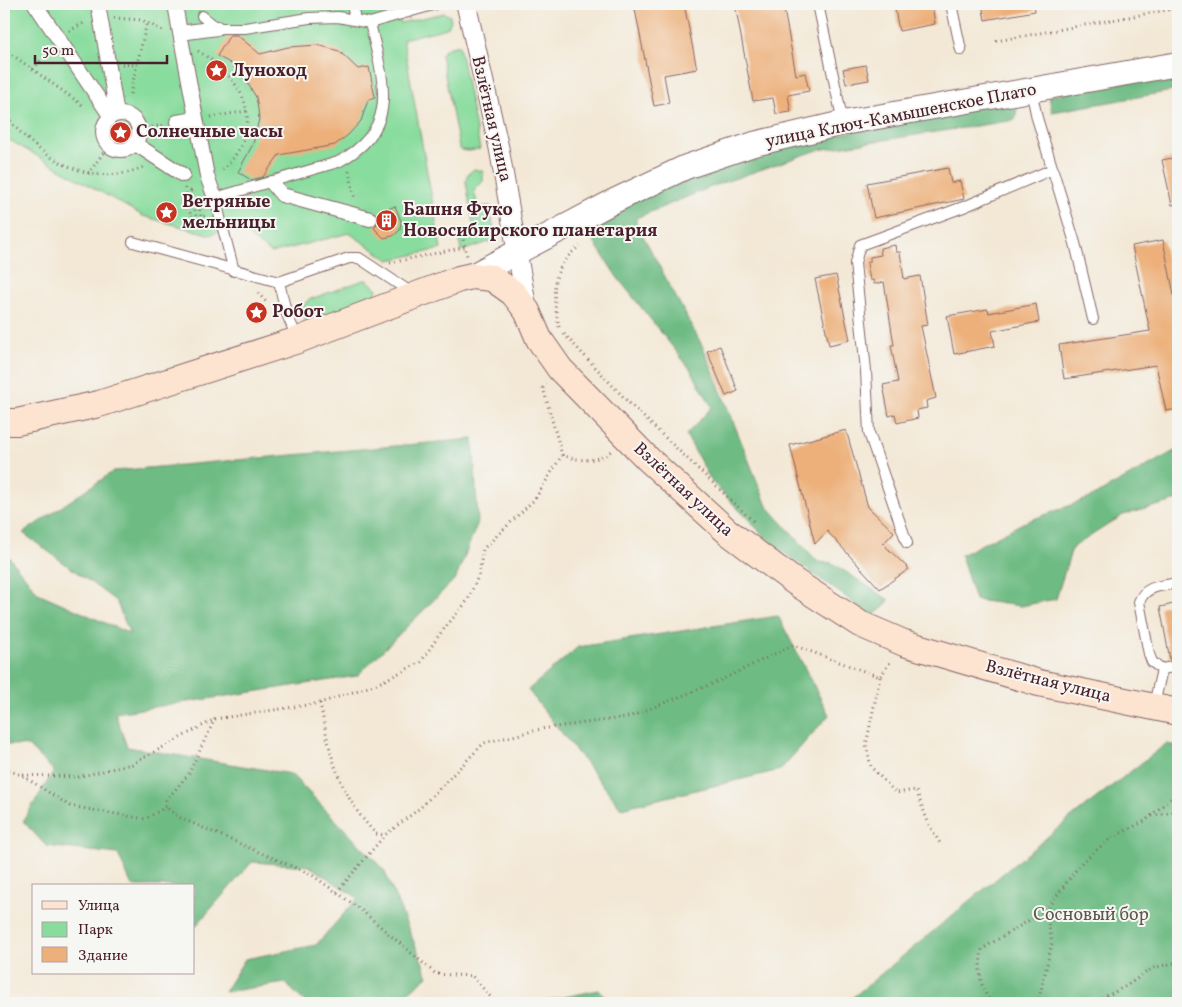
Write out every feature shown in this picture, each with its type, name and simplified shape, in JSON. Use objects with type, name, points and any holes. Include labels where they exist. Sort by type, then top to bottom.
[{"type":"main road","points":[[4,422],[17,422],[99,404],[298,340],[417,296],[470,268],[485,277],[501,283],[513,293],[527,311]]},
{"type":"main road","name":"Взлётная улица","points":[[527,311],[539,339],[560,369],[627,438],[728,532],[788,577],[860,624],[904,642],[1039,683],[1166,709]]},
{"type":"street","points":[[35,4],[115,116],[134,120],[142,128],[134,143],[125,149],[109,145],[103,136],[104,125],[115,116]]},
{"type":"street","points":[[98,4],[115,116]]},
{"type":"street","points":[[175,4],[178,37],[196,119],[204,185],[215,198]]},
{"type":"street","name":"Взлётная улица","points":[[466,4],[499,148],[519,252],[527,311]]},
{"type":"street","points":[[178,37],[217,28]]},
{"type":"street","name":"улица Ключ-Камышенское Плато","points":[[470,268],[519,252],[614,201],[686,167],[754,144],[843,123],[1178,64]]},
{"type":"street","points":[[177,122],[196,119]]},
{"type":"street","points":[[134,143],[183,175]]},
{"type":"street","points":[[272,183],[282,195],[364,217]]},
{"type":"lane","points":[[352,4],[355,20]]},
{"type":"lane","points":[[202,16],[217,28],[245,28],[309,18],[338,17],[370,23],[436,4]]},
{"type":"lane","points":[[818,4],[843,123]]},
{"type":"lane","points":[[951,4],[961,50]]},
{"type":"lane","points":[[234,270],[215,198],[272,183],[346,158],[356,152],[369,139],[382,113],[384,88],[370,23]]},
{"type":"lane","points":[[1031,90],[1075,242],[1093,319]]},
{"type":"lane","points":[[907,543],[869,433],[866,371],[856,263],[860,244],[966,206],[1053,169]]},
{"type":"lane","points":[[133,242],[279,282],[349,258],[359,258],[417,296]]},
{"type":"lane","points":[[279,282],[286,312],[298,340]]},
{"type":"lane","points":[[1178,583],[1149,589],[1142,594],[1139,602],[1152,662],[1162,669],[1178,666]]},
{"type":"lane","points":[[1162,669],[1166,709]]},
{"type":"path","points":[[4,14],[14,4]]},
{"type":"path","points":[[996,41],[1178,8]]},
{"type":"path","points":[[33,69],[59,40],[76,26],[100,18],[130,18],[149,23],[178,37],[216,61],[240,92],[249,118],[243,143],[230,162],[204,185],[205,216],[201,217],[196,190],[191,190],[196,216],[191,217],[186,191]]},
{"type":"path","points":[[4,49],[97,117],[115,116],[149,23]]},
{"type":"path","points":[[196,119],[247,111]]},
{"type":"path","points":[[4,113],[20,133],[56,161],[88,174],[119,175],[145,166],[156,158]]},
{"type":"path","points":[[88,174],[109,145]]},
{"type":"path","points":[[346,158],[364,217]]},
{"type":"path","points":[[461,230],[470,268]]},
{"type":"path","points":[[580,246],[558,267],[553,296],[559,329],[631,405],[756,524]]},
{"type":"path","points":[[388,264],[465,247]]},
{"type":"path","points":[[258,293],[268,304]]},
{"type":"path","points":[[22,775],[78,777],[132,764],[215,719],[320,703],[377,684],[421,662],[439,635],[468,600],[479,574],[483,550],[534,499],[562,455],[543,388],[560,369]]},
{"type":"path","points":[[562,455],[577,461],[595,458],[606,455],[627,438]]},
{"type":"path","points":[[904,642],[880,677],[866,745],[870,767],[896,793],[916,790],[929,825],[940,843]]},
{"type":"path","points":[[337,892],[384,835],[420,808],[484,744],[541,730],[629,717],[719,681],[793,645],[880,677]]},
{"type":"path","points":[[320,703],[328,747],[348,800],[376,834],[384,835]]},
{"type":"path","points":[[166,807],[166,800],[188,775],[215,719]]},
{"type":"path","points":[[4,769],[22,775],[70,806],[145,819],[166,807]]},
{"type":"path","points":[[991,1003],[981,987],[982,949],[1046,910],[1082,862],[1111,838],[1150,816],[1178,792]]},
{"type":"path","points":[[166,807],[178,817],[312,875],[360,909],[436,974],[472,976],[496,1003]]},
{"type":"path","points":[[1150,816],[1178,811]]},
{"type":"path","points":[[1038,1003],[1052,943],[1046,910]]},
{"type":"path","points":[[1093,1003],[1126,986],[1153,968],[1178,962]]},
{"type":"green space","points":[[4,4],[398,4],[400,23],[444,13],[450,16],[451,21],[447,28],[403,39],[441,249],[389,260],[349,233],[271,253],[247,235],[231,227],[211,235],[143,216],[4,137]]},
{"type":"green space","points":[[459,45],[480,149],[469,151],[461,150],[459,147],[441,54],[447,48]]},
{"type":"green space","points":[[1178,73],[1178,90],[1052,112],[1049,96]]},
{"type":"green space","points":[[1010,101],[1017,109],[1015,120],[818,150],[716,185],[636,218],[636,223],[704,349],[767,506],[818,562],[832,563],[889,600],[884,607],[872,616],[772,544],[712,482],[686,435],[712,407],[691,370],[617,277],[583,225],[687,174],[758,150]]},
{"type":"green space","points":[[474,169],[483,171],[483,181],[474,191],[478,207],[490,206],[495,240],[461,251],[459,237],[474,231],[466,182],[467,175]]},
{"type":"green space","points":[[364,280],[377,289],[375,298],[314,321],[305,320],[303,306],[308,300]]},
{"type":"green space","points":[[473,439],[478,522],[456,578],[357,676],[115,713],[127,747],[291,774],[384,870],[428,976],[396,1003],[306,1003],[285,983],[224,992],[245,959],[316,945],[358,898],[309,866],[252,862],[195,927],[195,884],[131,884],[118,854],[46,846],[23,821],[54,771],[28,746],[4,744],[4,551],[38,593],[130,634],[116,601],[23,533],[114,471]]},
{"type":"green space","points":[[1178,449],[1178,500],[1123,515],[1072,548],[1056,599],[1021,606],[975,600],[961,555],[1023,523],[1090,498]]},
{"type":"green space","points":[[778,616],[829,715],[780,770],[621,808],[528,690],[578,647]]},
{"type":"green space","name":"Сосновый бор","points":[[1166,744],[1178,746],[1178,1003],[846,1003],[1068,820]]},
{"type":"green space","points":[[599,990],[610,1003],[534,1003]]},
{"type":"building","points":[[634,4],[684,4],[697,69],[664,75],[669,103],[654,106]]},
{"type":"building","points":[[735,4],[783,4],[796,75],[805,73],[809,91],[788,95],[791,112],[776,114],[773,98],[753,101]]},
{"type":"building","points":[[894,4],[932,4],[935,24],[899,31]]},
{"type":"building","points":[[982,4],[1034,4],[1035,11],[985,20]]},
{"type":"building","points":[[230,35],[237,35],[260,54],[288,47],[318,45],[339,51],[358,69],[369,67],[375,97],[368,100],[361,121],[335,145],[279,155],[263,177],[251,180],[238,172],[253,144],[259,119],[258,109],[256,97],[245,79],[230,63],[217,56]]},
{"type":"building","points":[[866,65],[869,80],[846,84],[843,69]]},
{"type":"building","points":[[1178,157],[1178,204],[1172,205],[1162,160]]},
{"type":"building","points":[[948,168],[951,183],[960,181],[964,199],[874,218],[867,183]]},
{"type":"building","name":"Башня Фуко Новосибирского планетария","points":[[395,206],[401,221],[400,230],[393,236],[384,238],[374,228],[379,221],[377,214]]},
{"type":"building","points":[[1163,240],[1178,315],[1178,409],[1166,411],[1156,365],[1064,379],[1059,345],[1150,331],[1132,246]]},
{"type":"building","points":[[895,245],[896,252],[900,252],[904,279],[920,276],[928,325],[921,326],[936,398],[926,401],[927,408],[917,410],[918,418],[897,423],[895,414],[889,416],[883,385],[898,382],[891,345],[894,345],[884,282],[874,284],[873,280],[870,280],[867,263],[870,262],[870,257],[881,255],[880,248]]},
{"type":"building","points":[[836,275],[850,340],[829,345],[815,279]]},
{"type":"building","points":[[1036,304],[1039,322],[992,331],[995,346],[954,354],[947,316],[988,309],[989,313]]},
{"type":"building","points":[[720,346],[738,391],[726,396],[707,351]]},
{"type":"building","points":[[846,430],[868,507],[894,532],[883,544],[909,569],[880,589],[827,531],[815,544],[790,445]]},
{"type":"building","points":[[1178,603],[1178,659],[1170,660],[1160,607]]},
{"type":"place","name":"Луноход","points":[[216,71]]},
{"type":"place","name":"Солнечные часы","points":[[120,132]]},
{"type":"place","name":"Ветряные мельницы","points":[[166,212]]},
{"type":"place","name":"Башня Фуко Новосибирского планетария","points":[[387,220]]},
{"type":"place","name":"Робот","points":[[256,312]]}]
